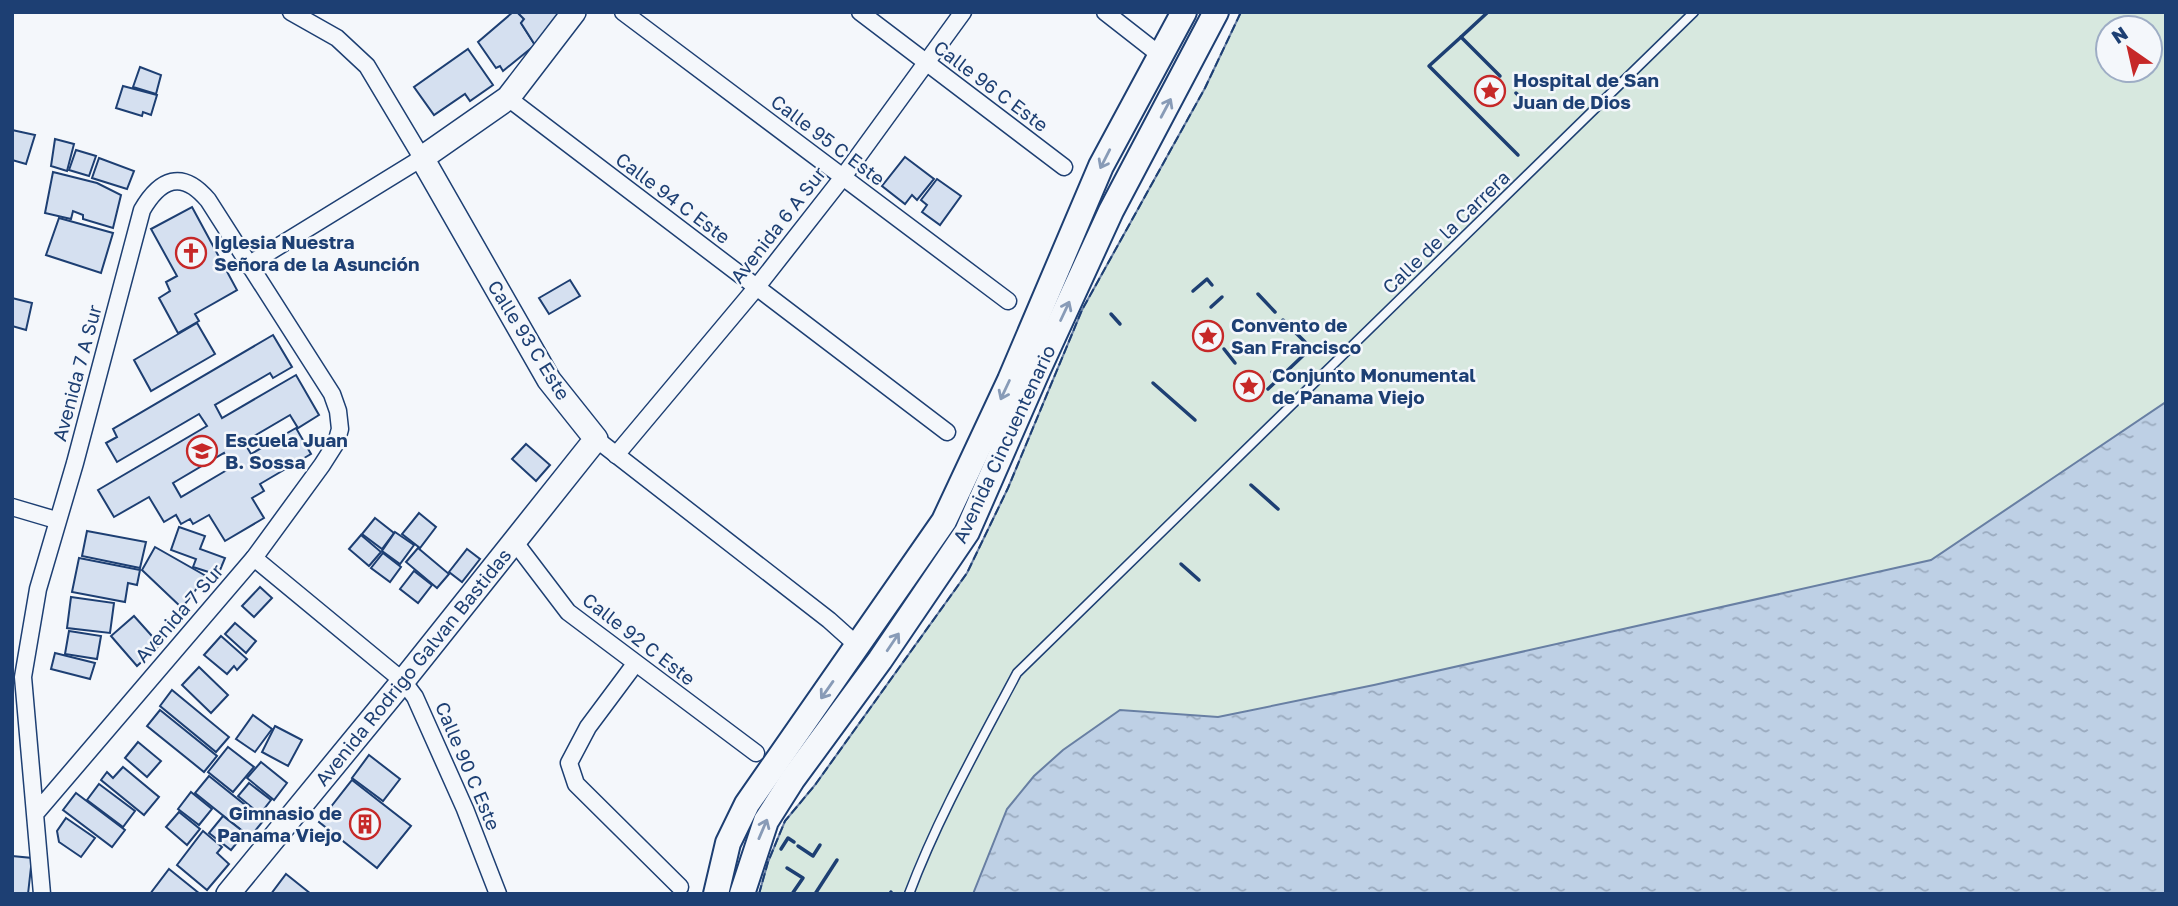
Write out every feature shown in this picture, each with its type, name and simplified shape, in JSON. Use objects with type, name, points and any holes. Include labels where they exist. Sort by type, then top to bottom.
[{"type":"main road","name":"Avenida Cincuentenario","points":[[716,894],[728,843],[747,804],[944,520],[1010,380],[1101,166],[1184,12]]},
{"type":"main road","name":"Avenida Cincuentenario","points":[[742,894],[766,821],[967,532],[1111,211],[1216,12]]},
{"type":"street","name":"Calle 93 C Este","points":[[291,12],[337,38],[367,66],[548,380],[596,439],[858,646]]},
{"type":"street","points":[[248,265],[422,158],[508,98],[574,12]]},
{"type":"street","name":"Calle 95 C Este","points":[[623,12],[1008,301]]},
{"type":"street","name":"Calle 96 C Este","points":[[860,12],[1064,167]]},
{"type":"street","name":"Avenida 6 A Sur","points":[[616,455],[756,288],[843,177],[962,12]]},
{"type":"street","points":[[1105,12],[1160,54]]},
{"type":"street","name":"Calle 94 C Este","points":[[508,98],[947,432]]},
{"type":"street","name":"Avenida 7 A Sur","points":[[42,894],[23,677],[38,589],[142,210],[150,196],[167,183],[187,183],[197,187],[208,200],[332,394],[340,429]]},
{"type":"street","name":"Avenida 7 Sur","points":[[34,814],[254,558],[322,465],[336,443],[340,429]]},
{"type":"street","name":"Avenida Rodrigo Galvan Bastidas","points":[[228,894],[403,681],[596,439]]},
{"type":"street","points":[[12,507],[57,520]]},
{"type":"street","name":"Calle 92 C Este","points":[[514,541],[568,612],[756,753]]},
{"type":"street","name":"Calle 90 C Este","points":[[254,558],[403,681],[415,697],[498,894]]},
{"type":"street","points":[[635,664],[589,727],[569,763],[576,785],[680,887]]},
{"type":"lane","name":"Calle de la Carrera","points":[[909,894],[963,775],[1017,673],[1694,12]]},
{"type":"shaded area","points":[[1241,12],[2166,12],[2166,894],[759,894],[768,862],[785,821],[815,785],[967,573],[1008,488],[1082,310],[1205,88]]},
{"type":"water","points":[[2166,402],[2166,894],[973,894],[1007,809],[1034,776],[1063,750],[1120,710],[1218,717],[1374,685],[1931,560]]},
{"type":"building","points":[[513,12],[517,12],[524,19],[521,23],[535,45],[503,71],[500,66],[496,68],[478,42]]},
{"type":"building","points":[[517,12],[563,12],[535,45],[521,23],[524,19]]},
{"type":"building","points":[[468,49],[493,85],[470,101],[465,94],[434,115],[414,87]]},
{"type":"building","points":[[140,67],[161,75],[156,94],[133,87]]},
{"type":"building","points":[[123,86],[157,95],[151,115],[143,112],[142,116],[116,108]]},
{"type":"building","points":[[12,130],[35,135],[26,164],[12,160]]},
{"type":"building","points":[[55,139],[74,144],[67,171],[51,166]]},
{"type":"building","points":[[76,150],[96,156],[89,176],[69,170]]},
{"type":"building","points":[[905,157],[934,179],[917,200],[912,195],[905,204],[882,186]]},
{"type":"building","points":[[99,158],[134,171],[127,189],[92,178]]},
{"type":"building","points":[[53,172],[97,183],[121,195],[113,228],[83,219],[83,215],[73,211],[71,219],[45,213]]},
{"type":"building","points":[[937,179],[961,196],[940,225],[922,212],[927,205],[921,200]]},
{"type":"building","name":"Iglesia Nuestra Señora de la Asunción","points":[[192,207],[237,290],[195,314],[199,321],[178,333],[159,298],[170,291],[166,282],[177,276],[151,229]]},
{"type":"building","points":[[59,218],[113,233],[101,273],[46,255]]},
{"type":"building","points":[[570,280],[580,296],[549,314],[539,298]]},
{"type":"building","points":[[12,298],[32,303],[26,330],[12,326]]},
{"type":"building","points":[[197,323],[215,354],[151,391],[134,360]]},
{"type":"building","points":[[273,335],[292,367],[273,378],[270,373],[215,405],[222,418],[296,375],[319,415],[298,428],[290,415],[244,442],[251,454],[296,428],[311,454],[260,484],[264,491],[252,498],[264,518],[225,541],[209,515],[193,524],[190,519],[181,524],[176,515],[164,522],[149,497],[114,517],[98,490],[207,426],[199,414],[117,462],[106,443],[117,437],[113,429]],"holes":[[[224,453],[232,467],[181,497],[173,483]]]},
{"type":"building","points":[[526,444],[550,465],[536,481],[512,459]]},
{"type":"building","points":[[419,513],[436,527],[420,548],[402,534]]},
{"type":"building","points":[[375,518],[394,533],[382,549],[362,534]]},
{"type":"building","points":[[179,527],[205,536],[200,549],[225,558],[218,575],[193,567],[196,559],[171,550]]},
{"type":"building","points":[[87,531],[146,542],[140,568],[82,556]]},
{"type":"building","points":[[395,532],[414,545],[400,564],[382,551]]},
{"type":"building","points":[[361,535],[381,552],[369,566],[349,549]]},
{"type":"building","points":[[155,547],[206,576],[182,608],[142,570]]},
{"type":"building","points":[[418,548],[449,574],[437,588],[406,562]]},
{"type":"building","points":[[467,549],[480,559],[462,582],[449,572]]},
{"type":"building","points":[[383,553],[401,567],[390,582],[371,568]]},
{"type":"building","points":[[79,558],[140,570],[137,585],[128,583],[125,602],[72,592]]},
{"type":"building","points":[[414,571],[432,585],[418,603],[400,589]]},
{"type":"building","points":[[260,587],[272,598],[254,617],[242,606]]},
{"type":"building","points":[[71,597],[114,603],[110,633],[67,628]]},
{"type":"building","points":[[134,616],[160,645],[137,666],[111,636]]},
{"type":"building","points":[[235,623],[256,641],[246,653],[225,634]]},
{"type":"building","points":[[69,631],[101,636],[97,659],[65,654]]},
{"type":"building","points":[[221,636],[247,659],[237,670],[234,666],[227,674],[204,655]]},
{"type":"building","points":[[55,653],[95,663],[90,679],[51,669]]},
{"type":"building","points":[[199,667],[228,695],[211,713],[182,685]]},
{"type":"building","points":[[172,690],[229,737],[216,752],[160,706]]},
{"type":"building","points":[[160,710],[217,756],[204,772],[147,726]]},
{"type":"building","points":[[253,715],[272,729],[255,752],[236,739]]},
{"type":"building","points":[[275,726],[302,740],[288,766],[262,752]]},
{"type":"building","points":[[138,742],[161,761],[147,777],[125,758]]},
{"type":"building","points":[[228,747],[254,767],[233,792],[208,772]]},
{"type":"building","points":[[369,755],[400,779],[383,801],[352,778]]},
{"type":"building","points":[[261,762],[287,783],[274,800],[247,778]]},
{"type":"building","points":[[123,767],[159,797],[144,815],[101,780],[107,772],[113,778]]},
{"type":"building","points":[[209,776],[264,820],[250,837],[195,793]]},
{"type":"building","name":"Gimnasio de Panama Viejo","points":[[352,780],[411,826],[377,868],[319,822]]},
{"type":"building","points":[[249,783],[271,800],[260,814],[238,796]]},
{"type":"building","points":[[99,784],[135,811],[123,827],[87,800]]},
{"type":"building","points":[[191,792],[212,809],[199,825],[178,809]]},
{"type":"building","points":[[76,793],[125,830],[112,847],[63,810]]},
{"type":"building","points":[[179,812],[200,829],[187,845],[166,827]]},
{"type":"building","points":[[223,816],[245,833],[231,850],[209,833]]},
{"type":"building","points":[[66,818],[95,838],[81,857],[59,842],[57,831]]},
{"type":"building","points":[[203,831],[222,847],[217,853],[229,864],[207,890],[177,865]]},
{"type":"building","points":[[12,856],[32,858],[28,894],[12,894]]},
{"type":"building","points":[[169,869],[200,894],[150,894]]},
{"type":"building","points":[[286,874],[311,894],[271,894]]},
{"type":"fence","points":[[759,894],[768,862],[785,821],[815,785],[967,573],[1008,488],[1082,310],[1205,88],[1241,12]]},
{"type":"wall","points":[[1461,37],[1488,12]]},
{"type":"wall","points":[[1500,76],[1461,37],[1429,66],[1518,155]]},
{"type":"wall","points":[[1516,93],[1529,106]]},
{"type":"wall","points":[[1193,291],[1207,279],[1212,285]]},
{"type":"wall","points":[[1258,294],[1275,312]]},
{"type":"wall","points":[[1211,307],[1222,297]]},
{"type":"wall","points":[[1111,314],[1120,324]]},
{"type":"wall","points":[[1268,389],[1311,348],[1283,320]]},
{"type":"wall","points":[[1224,349],[1235,363]]},
{"type":"wall","points":[[1272,372],[1280,382]]},
{"type":"wall","points":[[1153,383],[1195,420]]},
{"type":"wall","points":[[1251,485],[1278,509]]},
{"type":"wall","points":[[1181,564],[1199,580]]},
{"type":"wall","points":[[781,849],[788,838],[794,842]]},
{"type":"wall","points":[[798,846],[813,856],[820,845]]},
{"type":"wall","points":[[815,894],[837,860]]},
{"type":"wall","points":[[787,868],[803,878],[792,894]]},
{"type":"place","name":"Hospital de San Juan de Dios","points":[[1490,91]]},
{"type":"place","name":"Iglesia Nuestra Señora de la Asunción","points":[[191,253]]},
{"type":"place","name":"Convento de San Francisco","points":[[1208,336]]},
{"type":"place","name":"Conjunto Monumental de Panama Viejo","points":[[1249,386]]},
{"type":"place","name":"Escuela Juan B. Sossa","points":[[202,451]]},
{"type":"place","name":"Gimnasio de Panama Viejo","points":[[365,824]]}]
